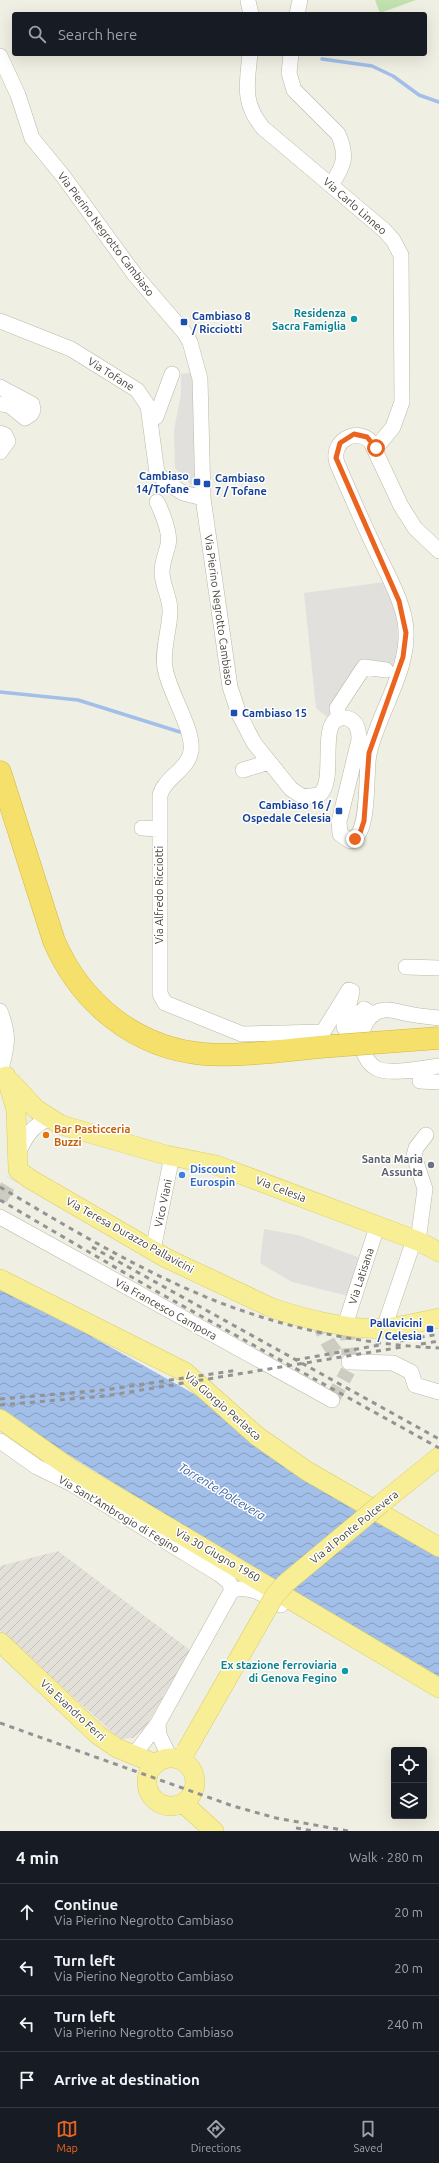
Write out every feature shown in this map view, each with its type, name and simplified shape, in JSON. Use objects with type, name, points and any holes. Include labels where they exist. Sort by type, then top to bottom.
[{"type":"highway","points":[[0,772],[54,941],[64,964],[79,986],[96,1005],[137,1035],[163,1045],[203,1054],[227,1055],[439,1038]]},
{"type":"main road","name":"Via Celesia","points":[[3,1071],[36,1109],[49,1119],[61,1125],[172,1156],[216,1165],[416,1241],[439,1252]]},
{"type":"main road","points":[[3,1071],[16,1110],[16,1161]]},
{"type":"main road","name":"Via Teresa Durazzo Pallavicini","points":[[16,1161],[30,1179],[166,1258],[285,1313],[345,1325],[384,1328],[439,1318]]},
{"type":"main road","name":"Via Giorgio Perlasca","points":[[0,1279],[185,1372],[257,1436],[301,1466],[439,1547]]},
{"type":"main road","points":[[185,1372],[230,1399],[271,1433],[382,1503],[439,1536]]},
{"type":"main road","name":"Via 30 Giugno 1960","points":[[0,1419],[74,1471],[439,1688]]},
{"type":"main road","name":"Via al Ponte Polcevera","points":[[173,1758],[275,1595],[297,1573],[439,1457]]},
{"type":"main road","name":"Via Evandro Ferri","points":[[0,1642],[98,1735],[111,1745],[134,1755],[173,1758],[191,1767],[196,1783],[190,1798],[183,1803]]},
{"type":"main road","points":[[173,1758],[151,1769],[147,1784],[153,1798],[166,1806],[183,1803],[214,1831]]},
{"type":"street","points":[[298,12],[300,0]]},
{"type":"street","name":"Via Pierino Negrotto Cambiaso","points":[[0,56],[18,95],[32,138],[63,176],[135,275],[184,332],[190,342],[200,379],[203,498],[230,687],[239,714],[254,743],[297,794],[307,798],[318,795],[323,791],[328,780],[330,729],[333,723],[338,719],[337,708],[364,668],[386,670]]},
{"type":"street","name":"Via Carlo Linneo","points":[[250,56],[246,89],[247,99],[256,120],[263,128],[384,230],[393,240],[401,255],[401,386],[374,445]]},
{"type":"street","points":[[291,56],[289,73],[294,90],[338,134],[342,143],[344,161],[341,170],[330,184]]},
{"type":"street","name":"Via Tofane","points":[[0,321],[71,349],[137,390],[148,406],[158,473],[166,482],[183,492],[203,498]]},
{"type":"street","points":[[156,417],[172,374]]},
{"type":"street","points":[[0,387],[32,404],[33,410],[31,414],[25,418],[9,405],[0,404]]},
{"type":"street","points":[[0,434],[5,436],[8,441],[0,452]]},
{"type":"street","points":[[338,719],[347,718],[354,721],[359,734],[353,771],[339,822],[340,834],[350,842],[360,833],[364,821],[369,753],[395,682],[406,638],[405,623],[399,601],[336,458],[340,443],[348,437],[359,434],[367,437],[374,445],[401,506],[415,528],[439,551]]},
{"type":"street","name":"Via Alfredo Ricciotti","points":[[157,502],[165,522],[169,544],[164,555],[162,572],[170,601],[165,666],[171,693],[187,730],[191,744],[188,760],[161,792],[159,829],[160,994],[165,1003],[242,1034],[324,1032],[349,990],[352,992],[344,1027],[347,1032],[350,1033],[356,1016],[364,1009],[373,1015]]},
{"type":"street","points":[[243,770],[269,762]]},
{"type":"street","points":[[142,828],[159,829]]},
{"type":"street","points":[[406,967],[439,968]]},
{"type":"street","points":[[0,1010],[7,1029],[3,1071]]},
{"type":"street","points":[[439,1018],[385,1010],[373,1015],[364,1024],[361,1044],[370,1062],[377,1069],[387,1071],[439,1066]]},
{"type":"street","points":[[420,1081],[439,1082]]},
{"type":"street","points":[[16,1161],[32,1130],[40,1122],[49,1119]]},
{"type":"street","points":[[384,1328],[404,1270],[416,1241],[425,1190],[414,1156],[416,1148],[426,1134]]},
{"type":"street","name":"Vico Viani","points":[[153,1250],[172,1156]]},
{"type":"street","name":"Via Francesco Campora","points":[[0,1217],[332,1400]]},
{"type":"street","name":"Via Latisana","points":[[345,1325],[378,1227]]},
{"type":"street","points":[[347,1361],[398,1364],[411,1372],[415,1379],[415,1385],[439,1392]]},
{"type":"street","name":"Via Sant'Ambrogio di Fegino","points":[[0,1442],[38,1467],[77,1487],[219,1574],[230,1582],[232,1590]]},
{"type":"street","points":[[134,1755],[158,1723],[232,1590],[240,1588],[253,1589],[296,1614],[321,1617]]},
{"type":"street","points":[[158,1723],[159,1736],[173,1758]]},
{"type":"shaded area","points":[[194,372],[197,401],[194,488],[175,468],[174,430],[181,394],[181,374]]},
{"type":"shaded area","points":[[385,582],[397,611],[398,651],[389,678],[358,671],[330,719],[316,708],[304,593]]},
{"type":"shaded area","points":[[264,1229],[298,1235],[363,1259],[352,1297],[292,1282],[260,1263]]},
{"type":"shaded area","points":[[58,1551],[190,1650],[145,1728],[133,1738],[122,1739],[112,1732],[0,1631],[0,1566]]},
{"type":"green space","points":[[375,0],[416,0],[383,12],[380,12]]},
{"type":"water","name":"Torrente Polcevera","points":[[0,1289],[73,1326],[196,1395],[397,1532],[439,1557],[439,1677],[144,1502],[0,1412]]},
{"type":"waterway","points":[[322,59],[372,66],[393,76],[419,95],[439,102]]},
{"type":"waterway","points":[[0,692],[78,700],[180,732]]},
{"type":"tunnel","points":[[0,1199],[12,1179]]},
{"type":"tunnel","points":[[318,1320],[329,1345],[340,1356]]},
{"type":"tunnel","points":[[347,1325],[349,1355]]},
{"type":"tunnel","points":[[332,1400],[348,1371]]},
{"type":"railway","points":[[0,1187],[89,1239],[151,1272],[183,1287],[246,1312],[293,1326],[341,1337],[390,1344],[439,1348]]},
{"type":"railway","points":[[0,1200],[154,1290],[439,1448]]},
{"type":"railway","points":[[92,1247],[439,1439]]},
{"type":"railway","points":[[400,1341],[439,1334]]},
{"type":"railway","points":[[421,1344],[439,1341]]},
{"type":"railway","points":[[295,1360],[380,1345]]},
{"type":"railway","points":[[0,1405],[105,1396],[402,1347]]},
{"type":"railway","points":[[0,1399],[104,1390],[238,1370]]},
{"type":"railway","points":[[0,1723],[233,1806],[276,1818],[348,1831]]},
{"type":"railway","points":[[296,1828],[314,1831]]},
{"type":"place","name":"Residenza Sacra Famiglia","points":[[354,319]]},
{"type":"place","name":"Cambiaso 8 / Ricciotti","points":[[184,322]]},
{"type":"place","name":"Cambiaso 14/Tofane","points":[[197,482]]},
{"type":"place","name":"Cambiaso 7 / Tofane","points":[[207,484]]},
{"type":"place","name":"Cambiaso 15","points":[[234,713]]},
{"type":"place","name":"Cambiaso 16 / Ospedale Celesia","points":[[339,811]]},
{"type":"place","name":"Bar Pasticceria Buzzi","points":[[46,1135]]},
{"type":"place","name":"Santa Maria Assunta","points":[[431,1165]]},
{"type":"place","name":"Discount Eurospin","points":[[182,1175]]},
{"type":"place","name":"Pallavicini / Celesia","points":[[430,1329]]},
{"type":"place","name":"Ex stazione ferroviaria di Genova Fegino","points":[[345,1671]]},
{"type":"route","points":[[355,839],[360,833],[364,821],[366,773],[369,753],[403,657],[406,633],[403,611],[399,601],[336,458],[337,448],[340,443],[354,434],[367,437],[376,448]]}]
